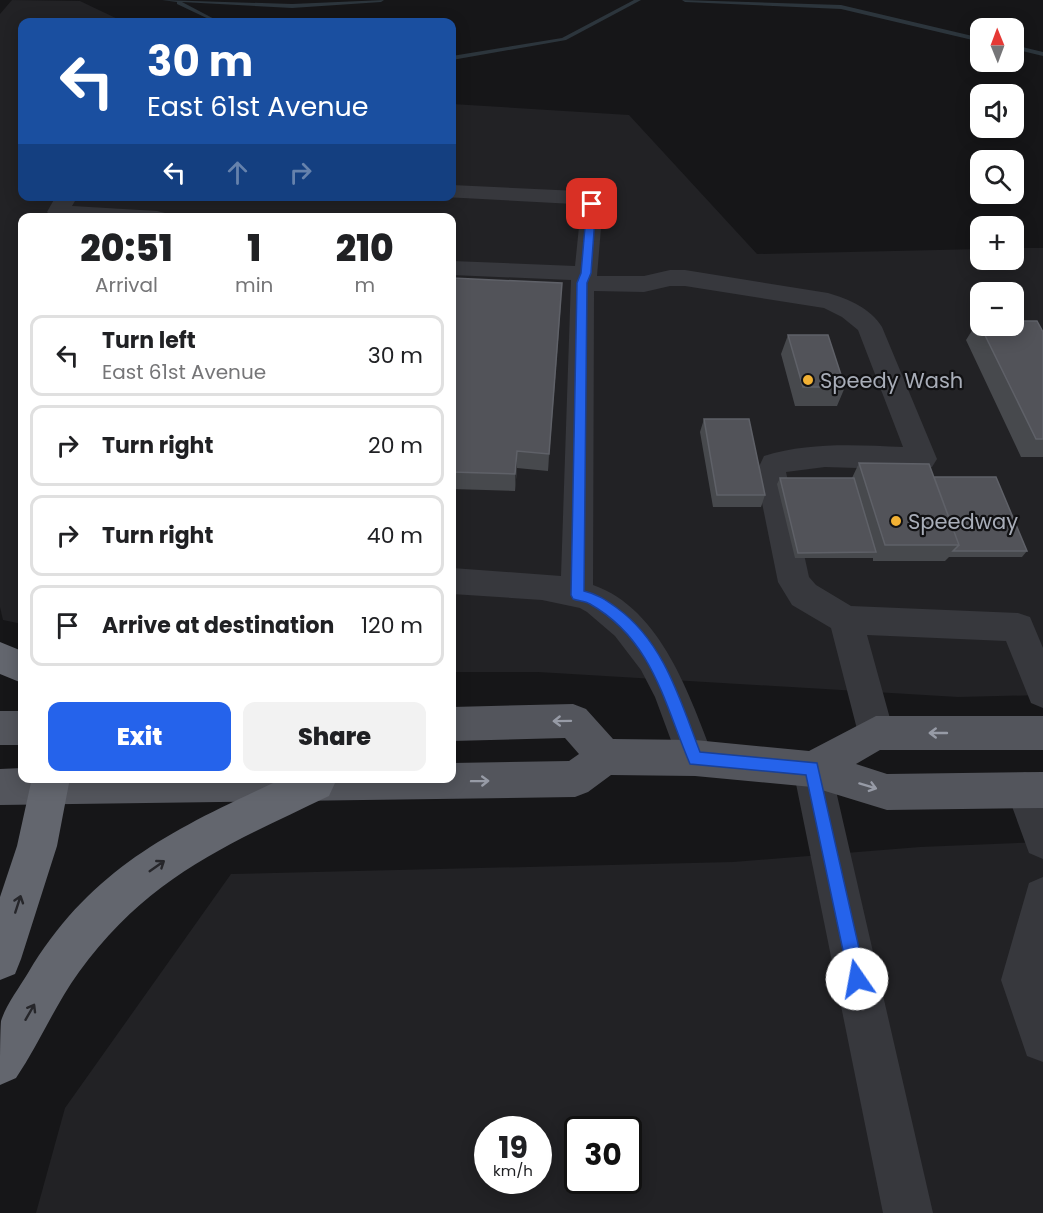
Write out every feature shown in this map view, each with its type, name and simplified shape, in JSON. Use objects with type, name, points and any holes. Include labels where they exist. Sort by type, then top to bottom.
[{"type":"highway","points":[[0,657],[18,666]]},
{"type":"highway","points":[[0,959],[37,846],[50,783]]},
{"type":"highway","points":[[0,1062],[64,958],[103,911],[136,880],[164,860],[316,783]]},
{"type":"main road","points":[[456,724],[573,721],[605,757]]},
{"type":"main road","points":[[0,728],[18,728]]},
{"type":"main road","points":[[812,769],[876,733],[1043,733]]},
{"type":"main road","points":[[456,781],[575,779],[605,757],[695,758],[812,769],[887,792],[1034,790]]},
{"type":"main road","points":[[0,787],[40,783]]},
{"type":"street","points":[[456,192],[578,198],[592,204],[584,278],[577,595]]},
{"type":"street","points":[[64,201],[58,212],[74,213]]},
{"type":"street","points":[[456,268],[644,284],[670,278],[710,281],[828,301],[845,306],[869,327],[922,459],[786,460],[774,464],[771,473],[794,582],[804,595],[846,620],[1018,627],[1043,692]]},
{"type":"street","points":[[456,581],[553,589],[592,598],[621,619],[650,651],[668,686],[695,758]]},
{"type":"street","points":[[846,620],[876,733]]},
{"type":"street","points":[[812,769],[908,1213]]},
{"type":"street","points":[[1034,790],[1043,839]]},
{"type":"street","points":[[1042,903],[1022,980],[1043,1040]]},
{"type":"shaded area","points":[[12,0],[80,1],[116,18],[18,18],[18,201],[456,201],[456,104],[629,115],[757,254],[970,249],[970,270],[1024,270],[1024,248],[1043,248],[1043,695],[958,697],[538,672],[456,672],[456,213],[18,213],[18,623],[3,620],[0,607],[0,14]]},
{"type":"shaded area","points":[[1043,842],[1043,1213],[36,1213],[65,1108],[231,874],[733,862],[920,847]]},
{"type":"building","points":[[456,278],[562,283],[549,454],[517,451],[515,474],[456,472]]},
{"type":"building","points":[[1024,321],[1037,321],[1043,332],[1043,439],[1036,439],[985,336],[1024,336]]},
{"type":"building","points":[[788,335],[828,335],[845,387],[803,387]]},
{"type":"building","points":[[704,419],[749,419],[765,495],[717,495]]},
{"type":"building","points":[[859,463],[929,464],[959,545],[885,545]]},
{"type":"building","name":"Speedway","points":[[934,477],[996,477],[1027,551],[953,551],[959,545]]},
{"type":"building","name":"Speedway","points":[[780,478],[854,478],[876,552],[798,553]]},
{"type":"waterway","points":[[165,0],[292,6],[381,0]]},
{"type":"waterway","points":[[456,57],[564,39],[638,0]]},
{"type":"waterway","points":[[685,0],[841,7],[970,37]]},
{"type":"waterway","points":[[179,3],[210,18]]},
{"type":"waterway","points":[[1024,49],[1043,54]]},
{"type":"place","name":"Speedy Wash","points":[[808,380]]},
{"type":"place","name":"Speedway","points":[[896,521]]},
{"type":"route","points":[[592,204],[586,273],[582,283],[577,595],[592,598],[621,619],[650,651],[668,686],[695,758],[812,769],[857,979]]}]
